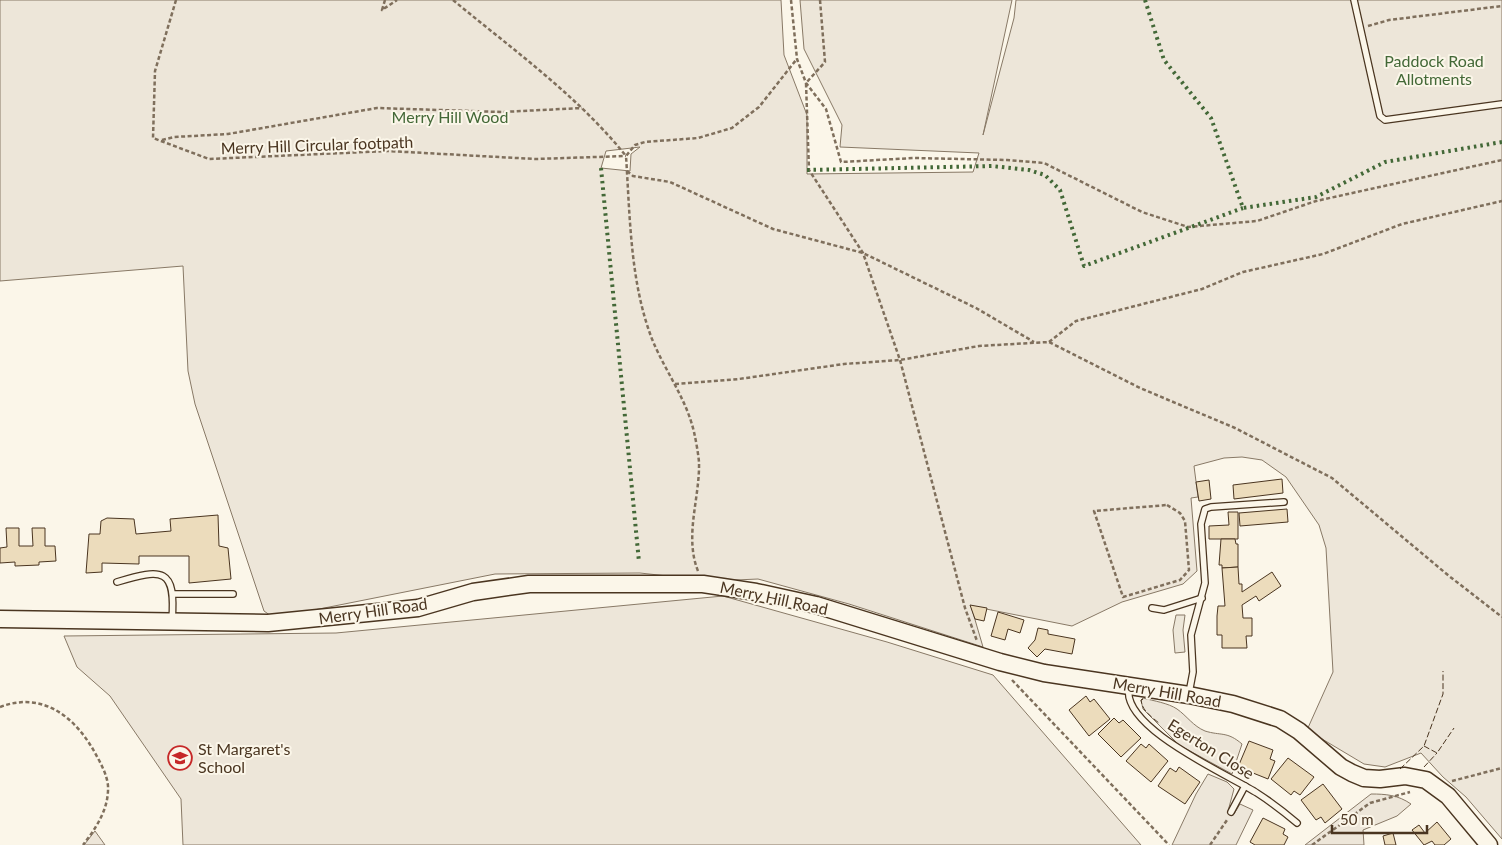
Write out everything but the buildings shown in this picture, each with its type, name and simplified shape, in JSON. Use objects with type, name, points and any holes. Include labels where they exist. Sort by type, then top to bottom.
[{"type":"street","name":"Merry Hill Road","points":[[0,619],[268,623],[418,608],[474,592],[529,584],[703,584],[756,592],[816,605],[1000,662],[1044,673],[1189,695],[1234,704],[1280,719],[1299,731],[1341,766],[1364,778],[1380,779],[1417,776],[1435,785],[1448,796],[1489,845]]},
{"type":"lane","points":[[1354,0],[1380,116],[1385,120],[1502,104]]},
{"type":"lane","points":[[1189,695],[1193,672],[1191,635],[1205,583],[1201,524],[1205,510],[1211,506],[1284,502]]},
{"type":"lane","points":[[117,582],[150,574],[164,576],[170,582],[174,594],[172,622]]},
{"type":"lane","points":[[174,594],[233,594]]},
{"type":"lane","points":[[1152,608],[1164,610],[1202,598]]},
{"type":"lane","name":"Egerton Close","points":[[1129,686],[1129,701],[1134,710],[1173,745],[1245,786],[1297,823]]},
{"type":"lane","points":[[1231,812],[1245,786]]},
{"type":"path","points":[[176,0],[155,71],[153,138],[160,140],[174,137],[228,134],[377,108],[502,112],[582,108]]},
{"type":"path","points":[[385,0],[382,10],[397,0]]},
{"type":"path","points":[[453,0],[582,108],[606,130],[626,156],[630,228],[642,302],[652,338],[688,410],[699,462],[692,540],[694,560],[703,584]]},
{"type":"path","points":[[791,0],[797,59],[806,83],[826,108],[841,162],[914,158],[1007,160],[1044,163],[1142,212],[1188,227],[1256,221],[1316,201],[1502,160]]},
{"type":"path","points":[[820,0],[825,62],[806,83],[809,170],[863,253],[900,360],[965,608],[979,647],[977,654]]},
{"type":"path","points":[[1361,29],[1388,20],[1502,6]]},
{"type":"path","points":[[626,156],[635,144],[698,138],[732,128],[760,107],[797,59]]},
{"type":"path","name":"Merry Hill Circular footpath","points":[[160,140],[208,159],[388,151],[535,159],[626,156]]},
{"type":"path","points":[[627,170],[633,176],[670,182],[773,229],[863,253],[976,308],[1036,342]]},
{"type":"path","points":[[1049,342],[1076,321],[1202,289],[1244,272],[1323,254],[1402,224],[1502,201]]},
{"type":"path","points":[[675,384],[739,379],[844,364],[900,360],[979,346],[1049,342],[1140,388],[1235,428],[1332,478],[1502,617]]},
{"type":"path","points":[[1167,505],[1180,513],[1185,522],[1189,570],[1180,580],[1123,597],[1094,511],[1167,505]]},
{"type":"path","points":[[1000,662],[1013,681],[1169,845]]},
{"type":"path","points":[[0,707],[26,702],[54,709],[63,713],[77,726],[91,744],[103,766],[108,786],[105,807],[97,826],[83,845]]},
{"type":"path","points":[[1312,845],[1370,803],[1502,768]]},
{"type":"path","points":[[1210,845],[1231,812]]},
{"type":"green space","points":[[0,0],[781,0],[784,55],[807,115],[807,174],[973,172],[979,153],[840,147],[842,125],[804,49],[800,0],[1012,0],[983,135],[1014,18],[1016,0],[1502,0],[1502,839],[1466,797],[1443,777],[1421,753],[1385,767],[1364,764],[1307,730],[1333,672],[1326,548],[1319,525],[1286,477],[1262,460],[1242,457],[1224,458],[1194,466],[1198,497],[1191,498],[1197,571],[1183,584],[1122,602],[1072,626],[971,606],[983,647],[849,604],[758,579],[713,581],[640,573],[495,574],[274,618],[264,611],[195,404],[188,371],[183,266],[0,281]],"holes":[[[640,147],[631,154],[630,171],[601,168],[606,151]]]},
{"type":"green space","points":[[723,596],[887,642],[993,675],[1141,845],[183,845],[181,799],[110,696],[77,667],[64,636],[336,633]]},
{"type":"green space","points":[[1143,698],[1173,707],[1201,729],[1228,735],[1242,744],[1232,774],[1179,745],[1143,709],[1141,700]]},
{"type":"green space","points":[[1208,774],[1227,782],[1234,789],[1228,811],[1234,814],[1240,804],[1253,810],[1236,845],[1172,845],[1196,794]]},
{"type":"green space","points":[[1371,794],[1392,796],[1411,804],[1397,816],[1363,830],[1364,845],[1305,845]]},
{"type":"green space","points":[[95,831],[105,845],[84,845]]},
{"type":"shaded area","points":[[1176,615],[1185,615],[1183,630],[1185,652],[1175,653],[1173,630]]},
{"type":"hedge","points":[[1145,0],[1164,60],[1211,118],[1243,208],[1316,197],[1385,162],[1502,142]]},
{"type":"hedge","points":[[807,170],[992,166],[1029,170],[1045,175],[1060,190],[1084,266],[1243,208]]},
{"type":"hedge","points":[[601,168],[639,562]]},
{"type":"fence","points":[[1400,769],[1424,746],[1443,694],[1443,671]]},
{"type":"fence","points":[[1151,696],[1141,700],[1142,704],[1148,714],[1160,724]]},
{"type":"fence","points":[[1424,746],[1437,753],[1454,728]]},
{"type":"fence","points":[[1424,767],[1437,753]]},
{"type":"place","name":"St Margaret's School","points":[[180,758]]},
{"type":"park label","name":"Paddock Road Allotments","points":[[1434,70]]},
{"type":"park label","name":"Merry Hill Wood","points":[[450,117]]}]
